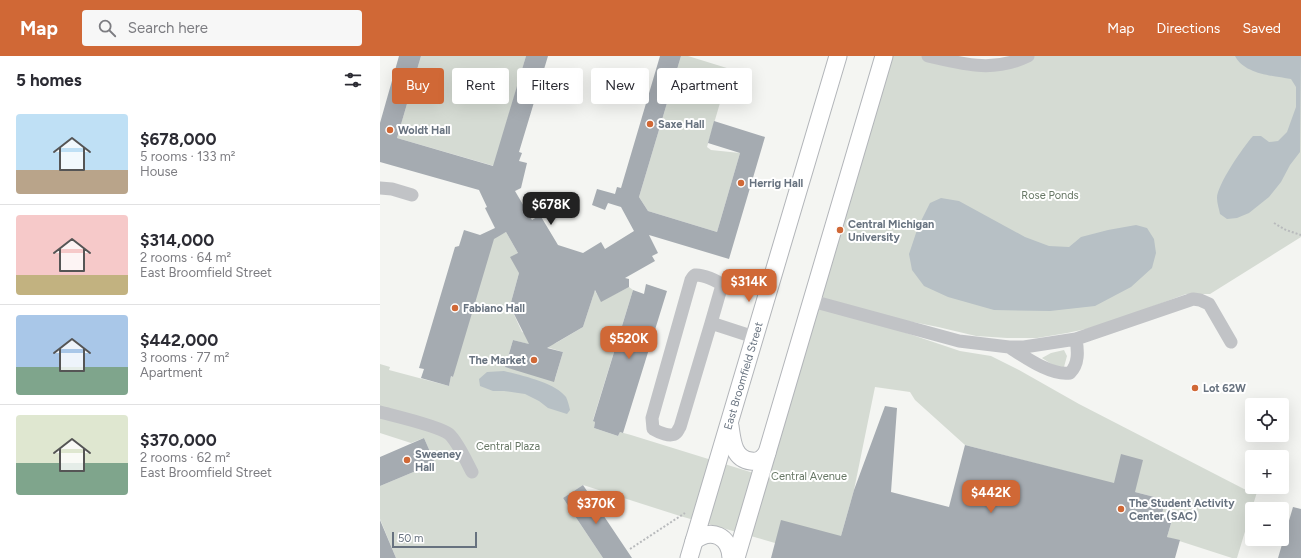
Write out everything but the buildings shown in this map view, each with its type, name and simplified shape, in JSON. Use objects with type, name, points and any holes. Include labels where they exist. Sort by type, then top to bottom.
[{"type":"main road","name":"East Broomfield Street","points":[[689,558],[838,56]]},
{"type":"main road","points":[[736,558],[884,56]]},
{"type":"main road","points":[[729,422],[733,445],[740,457],[748,461],[758,461],[767,453]]},
{"type":"main road","points":[[694,541],[706,534],[719,537],[723,539],[729,548],[731,558]]},
{"type":"street","points":[[928,56],[960,63],[987,66],[1011,63],[1028,56]]},
{"type":"street","points":[[380,188],[392,189],[412,195]]},
{"type":"street","points":[[697,275],[716,280],[722,285],[711,323],[680,427],[676,433],[673,434],[657,431],[654,429],[652,418],[691,280],[697,275]]},
{"type":"street","points":[[812,301],[959,341],[1009,347],[1024,347],[1076,340],[1193,299],[1209,304],[1231,342]]},
{"type":"street","points":[[711,323],[754,336]]},
{"type":"street","points":[[1009,347],[1042,366],[1056,373],[1062,374],[1070,373],[1076,366],[1078,346],[1076,340]]},
{"type":"street","points":[[380,412],[446,432],[453,439],[472,472]]},
{"type":"path","points":[[1274,222],[1286,230],[1301,235]]},
{"type":"path","points":[[630,549],[685,513]]},
{"type":"green space","points":[[421,56],[526,56],[523,68],[517,68],[517,87],[494,166],[397,138],[407,104],[444,104],[444,68],[417,68]]},
{"type":"green space","points":[[681,56],[688,56],[727,68],[677,68]]},
{"type":"green space","points":[[884,56],[928,56],[960,63],[1028,56],[1301,56],[1301,237],[1210,294],[1186,294],[1100,326],[1037,338],[976,336],[817,303],[960,351],[991,356],[1079,404],[1245,489],[1245,494],[1256,494],[1254,502],[1245,502],[1245,532],[1237,558],[1232,558],[1167,537],[1172,520],[1161,517],[1166,500],[1088,477],[965,445],[915,400],[910,392],[875,387],[854,490],[841,536],[775,543],[680,516],[583,485],[563,498],[603,558],[396,558],[380,519],[380,486],[435,463],[424,438],[411,443],[380,433],[380,364],[390,367],[389,370],[449,386],[451,376],[453,377],[480,244],[506,232],[518,253],[519,273],[510,306],[522,332],[534,336],[532,345],[513,340],[505,367],[555,379],[563,352],[543,346],[556,343],[583,327],[593,296],[591,293],[595,291],[601,301],[629,287],[633,290],[593,420],[595,422],[594,428],[618,436],[620,432],[631,435],[760,475]]},
{"type":"green space","points":[[667,104],[720,104],[707,147],[711,150],[740,153],[717,232],[648,211],[639,197]]},
{"type":"green space","points":[[1064,350],[1067,356],[1064,367],[1056,367],[1042,358],[1051,353]]},
{"type":"shaded area","points":[[1235,56],[1301,56],[1300,152],[1290,165],[1281,182],[1269,197],[1249,213],[1237,218],[1227,219],[1220,214],[1217,198],[1221,184],[1231,166],[1253,136],[1261,136],[1269,142],[1278,141],[1287,132],[1296,107],[1296,87],[1291,79],[1268,75],[1252,70],[1245,67]]},
{"type":"shaded area","points":[[941,198],[959,201],[1025,237],[1049,246],[1069,247],[1081,237],[1108,230],[1136,225],[1147,228],[1154,239],[1156,253],[1152,268],[1131,287],[1095,306],[1050,311],[994,310],[948,297],[924,286],[912,270],[909,254],[918,227],[930,203]]},
{"type":"shaded area","points":[[504,371],[538,380],[561,392],[566,397],[570,410],[567,414],[548,408],[539,401],[525,394],[493,391],[480,386],[479,379],[487,372]]},
{"type":"place","name":"Saxe Hall","points":[[650,124]]},
{"type":"place","name":"Woldt Hall","points":[[390,130]]},
{"type":"place","name":"Herrig Hall","points":[[741,183]]},
{"type":"place","name":"Central Michigan University","points":[[840,230]]},
{"type":"place","name":"Fabiano Hall","points":[[455,308]]},
{"type":"place","name":"The Market","points":[[534,360]]},
{"type":"place","name":"Lot 62W","points":[[1195,388]]},
{"type":"place","name":"Sweeney Hall","points":[[407,460]]},
{"type":"place","name":"The Student Activity Center (SAC)","points":[[1121,509]]},
{"type":"park label","name":"Rose Ponds","points":[[1050,195]]},
{"type":"park label","name":"Central Plaza","points":[[508,446]]},
{"type":"park label","name":"Central Avenue","points":[[809,476]]}]
